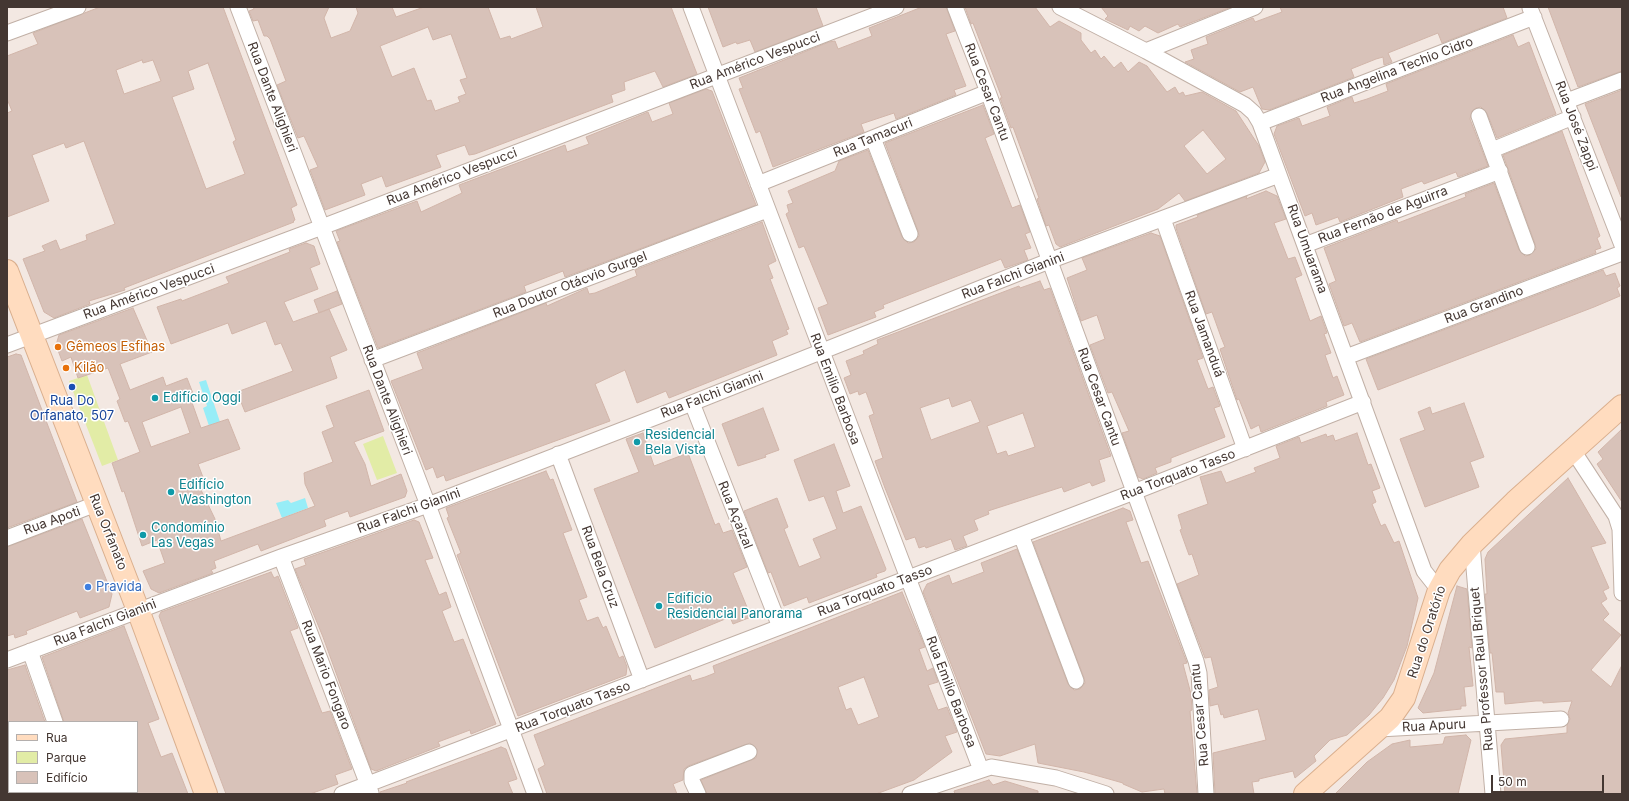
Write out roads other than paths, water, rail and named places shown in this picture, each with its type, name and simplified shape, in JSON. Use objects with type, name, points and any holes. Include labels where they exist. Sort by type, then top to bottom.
[{"type":"main road","name":"Rua Orfanato","points":[[7,271],[138,610],[206,794]]},
{"type":"main road","name":"Rua do Oratório","points":[[1305,794],[1379,729],[1390,718],[1404,698],[1438,590],[1450,570],[1472,544],[1572,449],[1622,406]]},
{"type":"street","points":[[7,33],[78,7]]},
{"type":"street","name":"Rua Dante Alighieri","points":[[238,7],[428,505],[535,794]]},
{"type":"street","name":"Rua Emilio Barbosa","points":[[691,7],[981,770]]},
{"type":"street","name":"Rua Américo Vespucci","points":[[7,345],[322,227],[896,7]]},
{"type":"street","name":"Rua Cesar Cantu","points":[[955,7],[988,92],[1198,667],[1206,794]]},
{"type":"street","name":"Rua Umuarama","points":[[1060,7],[1146,51],[1244,105],[1254,113],[1260,123],[1306,245],[1424,571],[1438,590]]},
{"type":"street","points":[[1146,51],[1255,7]]},
{"type":"street","name":"Rua José Zappi","points":[[1532,12],[1622,245]]},
{"type":"street","name":"Rua Angelina Techio Cidro","points":[[1260,123],[1532,12]]},
{"type":"street","points":[[1567,101],[1622,80]]},
{"type":"street","name":"Rua Tamacuri","points":[[758,184],[988,92]]},
{"type":"street","points":[[1479,116],[1527,247]]},
{"type":"street","points":[[1492,150],[1573,117]]},
{"type":"street","points":[[874,138],[910,234]]},
{"type":"street","name":"Rua Fernão de Aguirra","points":[[1306,245],[1462,184],[1500,171]]},
{"type":"street","name":"Rua Falchi Gianini","points":[[7,660],[281,557],[428,505],[692,403],[1049,261],[1280,175]]},
{"type":"street","name":"Rua Doutor Otácvio Gurgel","points":[[372,360],[767,210]]},
{"type":"street","name":"Rua Jamanduá","points":[[1163,219],[1245,449]]},
{"type":"street","name":"Rua Grandino","points":[[1346,357],[1622,253]]},
{"type":"street","name":"Rua Torquato Tasso","points":[[342,794],[370,789],[511,730],[1134,492],[1363,402]]},
{"type":"street","name":"Rua Açaizal","points":[[692,403],[780,627]]},
{"type":"street","points":[[1572,449],[1616,516],[1620,529],[1622,593]]},
{"type":"street","name":"Rua Bela Cruz","points":[[558,454],[642,680]]},
{"type":"street","name":"Rua Apoti","points":[[7,538],[96,504]]},
{"type":"street","points":[[1021,535],[1076,682]]},
{"type":"street","name":"Rua Professor Raul Briquet","points":[[1472,544],[1493,794]]},
{"type":"street","name":"Rua Mario Fongaro","points":[[281,557],[370,789]]},
{"type":"street","points":[[30,651],[56,721]]},
{"type":"street","name":"Rua Apuru","points":[[1379,729],[1561,719]]},
{"type":"street","points":[[698,794],[691,777],[692,774],[750,752]]},
{"type":"street","points":[[917,793],[991,767],[1056,778],[1106,794]]},
{"type":"street","points":[[1481,794],[1491,778]]},
{"type":"water","points":[[206,380],[220,422],[209,426],[203,408],[207,406],[199,382]]},
{"type":"water","points":[[305,498],[308,508],[282,518],[276,503],[288,500],[291,503]]},
{"type":"place","name":"Gêmeos Esfihas","points":[[58,347]]},
{"type":"place","name":"Kilão","points":[[66,368]]},
{"type":"place","name":"Rua Do Orfanato, 507","points":[[72,387]]},
{"type":"place","name":"Edifício Oggi","points":[[155,398]]},
{"type":"place","name":"Residencial Bela Vista","points":[[637,442]]},
{"type":"place","name":"Edifício Washington","points":[[171,492]]},
{"type":"place","name":"Condomínio Las Vegas","points":[[143,535]]},
{"type":"place","name":"Pravida","points":[[88,587]]},
{"type":"place","name":"Edificio Residencial Panorama","points":[[659,606]]}]
